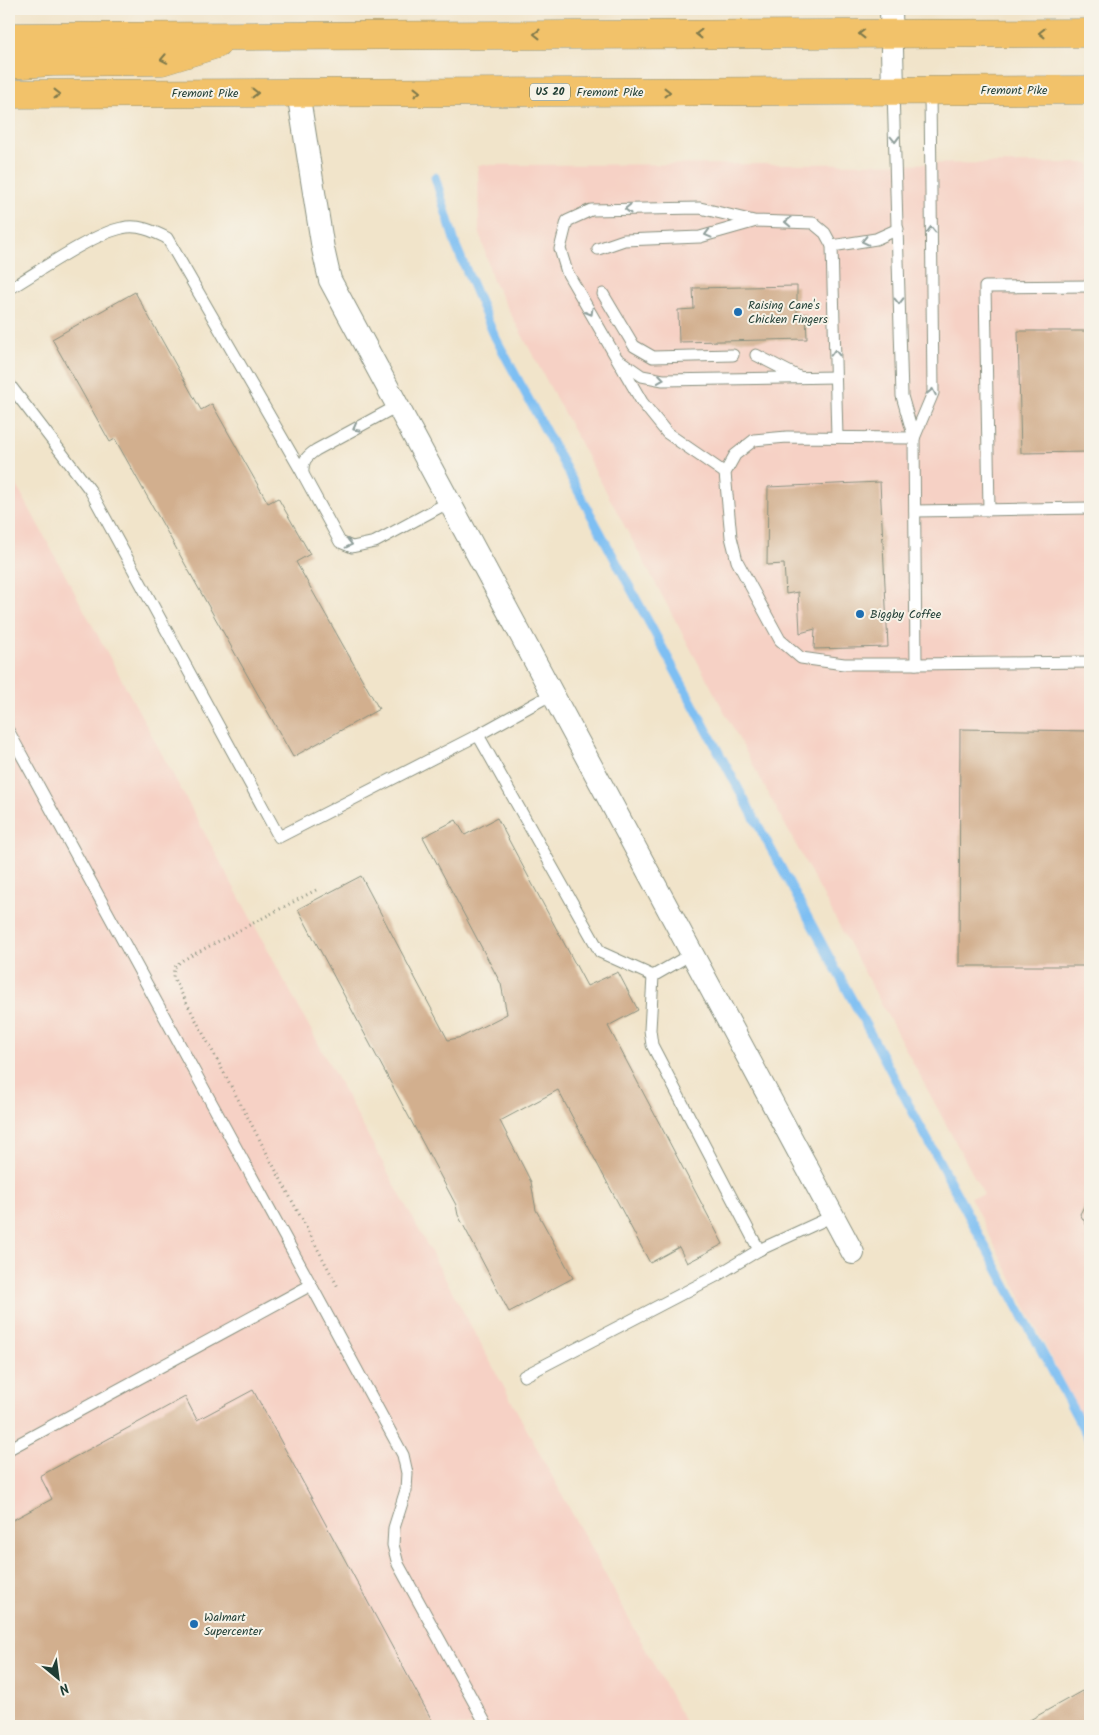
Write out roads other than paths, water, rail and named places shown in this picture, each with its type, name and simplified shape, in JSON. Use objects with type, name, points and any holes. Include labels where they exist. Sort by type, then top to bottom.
[{"type":"highway","points":[[9,36],[244,35],[891,21],[1090,33]]},
{"type":"highway","points":[[9,65],[52,62],[162,61],[244,35]]},
{"type":"highway","name":"Fremont Pike","points":[[9,94],[1090,90]]},
{"type":"street","points":[[891,21],[893,90]]},
{"type":"street","points":[[298,92],[328,272],[339,297],[451,501],[853,1254]]},
{"type":"lane","points":[[893,90],[902,396],[914,438],[916,664]]},
{"type":"lane","points":[[914,438],[933,392],[930,90]]},
{"type":"lane","points":[[725,473],[668,433],[642,402],[567,272],[560,249],[567,221],[591,210],[700,208],[754,221],[813,223],[825,232],[832,246],[837,437]]},
{"type":"lane","points":[[598,249],[624,240],[700,237],[754,221]]},
{"type":"lane","points":[[9,289],[96,238],[123,228],[150,229],[167,238],[340,542],[352,546],[375,542],[451,501]]},
{"type":"lane","points":[[832,246],[876,239],[898,229]]},
{"type":"lane","points":[[989,510],[985,288],[1090,286]]},
{"type":"lane","points":[[603,294],[634,346],[653,356],[733,356]]},
{"type":"lane","points":[[756,355],[800,378]]},
{"type":"lane","points":[[617,359],[642,376],[664,380],[835,377]]},
{"type":"lane","points":[[9,384],[90,490],[279,837],[478,735],[554,693]]},
{"type":"lane","points":[[303,474],[302,465],[306,457],[399,405]]},
{"type":"lane","points":[[914,438],[787,437],[754,440],[735,455],[725,473],[730,537],[736,561],[780,640],[801,658],[844,664],[1090,662]]},
{"type":"lane","points":[[915,511],[1090,508]]},
{"type":"lane","points":[[9,732],[402,1455],[407,1473],[406,1490],[394,1528],[393,1545],[398,1564],[487,1726]]},
{"type":"lane","points":[[478,735],[600,952],[653,976]]},
{"type":"lane","points":[[653,976],[692,953]]},
{"type":"lane","points":[[653,976],[650,1030],[652,1046],[759,1250]]},
{"type":"lane","points":[[524,1376],[716,1276],[759,1250],[833,1216]]},
{"type":"lane","points":[[9,1449],[311,1285]]},
{"type":"waterway","points":[[435,177],[456,246],[494,335],[1090,1441]]},
{"type":"place","name":"Raising Cane's Chicken Fingers","points":[[738,312]]},
{"type":"place","name":"Biggby Coffee","points":[[860,614]]},
{"type":"place","name":"Walmart Supercenter","points":[[194,1624]]}]
